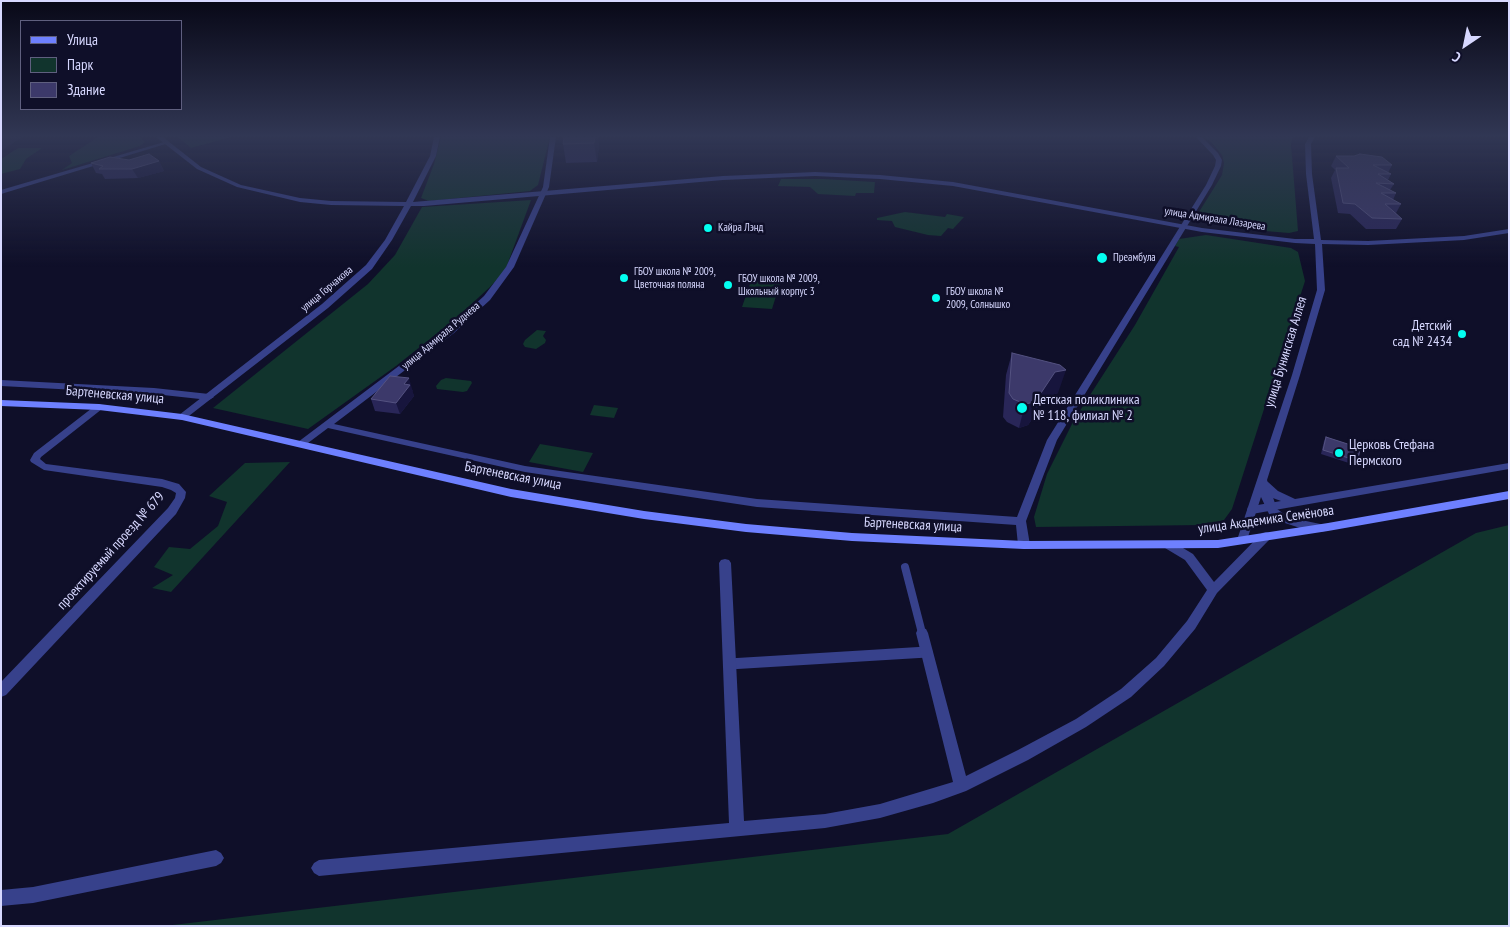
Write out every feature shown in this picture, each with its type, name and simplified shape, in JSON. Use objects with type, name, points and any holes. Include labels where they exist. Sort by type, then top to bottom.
[{"type":"main road","name":"Бартеневская улица","points":[[1,403],[99,407],[182,417],[510,493],[644,515],[746,528],[852,537],[1024,546]]},
{"type":"main road","name":"улица Академика Семёнова","points":[[1024,546],[1218,544],[1509,495]]},
{"type":"street","points":[[1,192],[40,180]]},
{"type":"street","name":"улица Адмирала Лазарева","points":[[226,180],[238,186],[300,200],[331,203],[409,205],[700,180]]},
{"type":"street","name":"улица Горчакова","points":[[182,417],[209,398],[364,272],[375,260],[409,205],[421,180]]},
{"type":"street","name":"улица Адмирала Руднева","points":[[302,444],[452,330],[487,298],[510,267],[546,187],[547,180]]},
{"type":"street","name":"улица Адмирала Лазарева","points":[[904,180],[980,188],[1182,226],[1259,238],[1319,242],[1392,242],[1464,238],[1509,231]]},
{"type":"street","points":[[1024,546],[1021,521],[1052,440],[1209,180]]},
{"type":"street","name":"улица Бунинская Аллея","points":[[1242,540],[1263,482],[1320,290],[1319,242],[1310,180]]},
{"type":"street","points":[[1,383],[154,391],[209,398]]},
{"type":"street","name":"проектируемый проезд № 679","points":[[1,691],[172,511],[180,498],[180,492],[174,487],[162,483],[40,466],[35,460],[37,455],[99,407]]},
{"type":"street","points":[[327,425],[525,469],[757,503],[1021,521]]},
{"type":"street","points":[[1252,510],[1509,466]]},
{"type":"street","points":[[1263,482],[1274,494],[1295,504]]},
{"type":"street","points":[[1263,482],[1272,508],[1280,518],[1290,522],[1322,528]]},
{"type":"street","points":[[319,868],[737,830],[847,818],[902,806],[961,786],[1054,739],[1126,693],[1143,679],[1172,649],[1191,625],[1213,590],[1266,536]]},
{"type":"street","points":[[1169,545],[1189,556],[1213,590]]},
{"type":"street","points":[[725,563],[737,830]]},
{"type":"street","points":[[905,567],[961,786]]},
{"type":"street","points":[[729,664],[926,652]]},
{"type":"street","points":[[1,898],[33,895],[216,858]]},
{"type":"green space","points":[[428,180],[539,180],[538,185],[530,191],[429,201],[421,198]]},
{"type":"green space","points":[[780,180],[875,182],[874,193],[856,193],[855,196],[818,194],[810,187],[778,186]]},
{"type":"green space","points":[[1219,180],[1294,180],[1298,231],[1289,233],[1253,230],[1194,220]]},
{"type":"green space","points":[[531,200],[505,271],[490,287],[454,320],[396,366],[308,429],[213,408],[368,284],[395,255],[422,207]]},
{"type":"green space","points":[[905,212],[945,217],[947,214],[964,217],[953,229],[948,228],[941,236],[928,235],[895,227],[892,221],[877,220],[877,218]]},
{"type":"green space","points":[[1206,235],[1291,248],[1298,252],[1305,281],[1232,509],[1224,520],[1204,525],[1036,527],[1034,517],[1047,474],[1074,420],[1135,325],[1179,247],[1175,246],[1179,239]]},
{"type":"green space","points":[[752,278],[781,280],[772,309],[742,307]]},
{"type":"green space","points":[[537,330],[546,331],[543,336],[546,340],[545,343],[536,349],[525,347],[523,344],[525,340]]},
{"type":"green space","points":[[446,378],[471,381],[472,383],[467,391],[463,392],[437,389],[436,386],[441,380]]},
{"type":"green space","points":[[594,405],[618,408],[614,418],[590,415]]},
{"type":"green space","points":[[540,444],[593,453],[583,472],[529,462]]},
{"type":"green space","points":[[290,462],[171,592],[152,588],[173,575],[154,567],[169,547],[190,549],[218,526],[227,502],[209,496],[245,463]]},
{"type":"green space","points":[[1509,525],[1509,926],[164,926],[948,834],[1476,533]]},
{"type":"building","points":[[1338,180],[1388,180],[1394,184],[1376,183],[1396,193],[1381,193],[1401,204],[1385,204],[1402,219],[1372,218],[1355,204],[1343,203]]},
{"type":"building","points":[[1012,353],[1060,365],[1066,370],[1055,372],[1035,402],[1025,404],[1013,399],[1009,393]]},
{"type":"building","points":[[390,376],[409,378],[404,384],[410,385],[396,403],[371,399]]},
{"type":"building","name":"Церковь Стефана Пермского","points":[[1326,437],[1360,448],[1358,461],[1323,450]]},
{"type":"place","name":"Кайра Лэнд","points":[[708,228]]},
{"type":"place","name":"Преамбула","points":[[1102,258]]},
{"type":"place","name":"ГБОУ школа № 2009, Цветочная поляна","points":[[624,278]]},
{"type":"place","name":"ГБОУ школа № 2009, Школьный корпус 3","points":[[728,285]]},
{"type":"place","name":"ГБОУ школа № 2009, Солнышко","points":[[936,298]]},
{"type":"place","name":"Детский сад № 2434","points":[[1462,334]]},
{"type":"place","name":"Детская поликлиника № 118, филиал № 2","points":[[1022,408]]},
{"type":"place","name":"Церковь Стефана Пермского","points":[[1339,453]]}]
